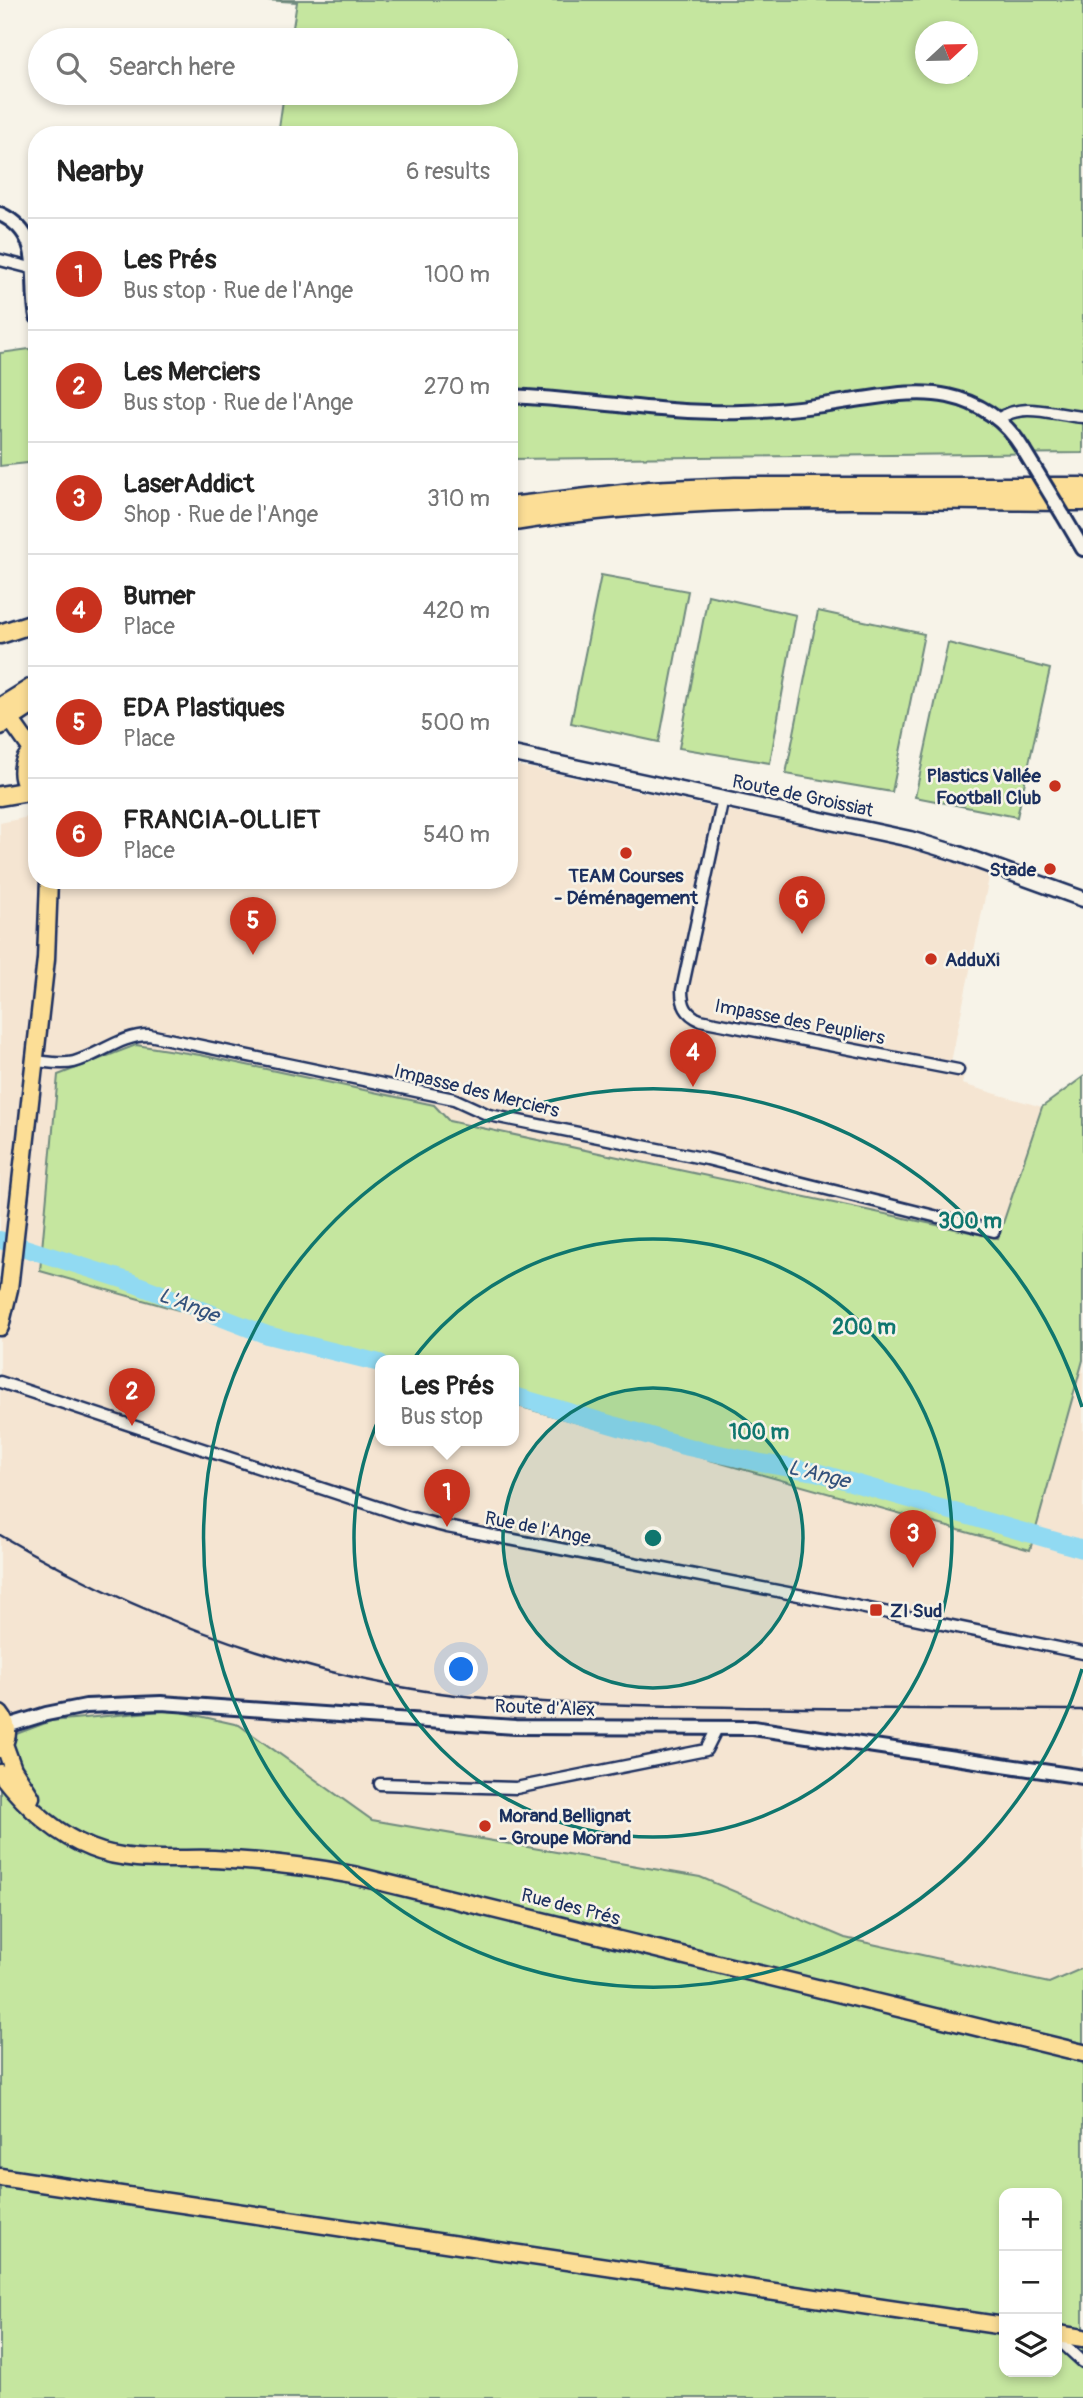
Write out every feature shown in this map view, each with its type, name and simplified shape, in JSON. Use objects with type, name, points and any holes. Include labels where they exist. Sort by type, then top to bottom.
[{"type":"highway","points":[[518,507],[637,492],[735,487],[1083,487]]},
{"type":"highway","points":[[518,521],[607,509],[715,502],[1083,501]]},
{"type":"highway","points":[[0,634],[28,625]]},
{"type":"highway","points":[[0,708],[28,691]]},
{"type":"highway","points":[[8,725],[28,708]]},
{"type":"highway","points":[[0,796],[28,794]]},
{"type":"main road","points":[[8,725],[28,742]]},
{"type":"main road","name":"Route de Groissiat","points":[[518,755],[910,839],[1083,899]]},
{"type":"main road","points":[[28,756],[23,762],[22,772],[23,781],[28,788]]},
{"type":"main road","points":[[0,1327],[4,1287],[13,1258],[35,1061],[46,959],[49,889]]},
{"type":"main road","points":[[2,1746],[6,1739],[3,1720]]},
{"type":"main road","name":"Rue des Prés","points":[[2,1746],[13,1769],[49,1822]]},
{"type":"main road","name":"Rue des Prés","points":[[0,1773],[22,1800],[49,1822],[80,1843],[103,1852],[137,1857],[275,1863],[353,1875],[1083,2053]]},
{"type":"main road","points":[[0,2177],[999,2325]]},
{"type":"main road","points":[[1062,2336],[1083,2338]]},
{"type":"street","points":[[0,214],[15,224],[28,241]]},
{"type":"street","points":[[0,260],[28,267]]},
{"type":"street","points":[[518,397],[692,411],[740,412],[812,407],[897,395],[932,394],[972,404],[998,419],[1014,435],[1083,549]]},
{"type":"street","points":[[998,419],[1027,408],[1083,417]]},
{"type":"street","name":"Impasse des Peupliers","points":[[723,798],[682,990],[685,1009],[692,1017],[700,1020],[958,1070]]},
{"type":"street","name":"Impasse des Merciers","points":[[35,1061],[75,1062],[134,1036],[149,1035],[454,1099],[489,1115],[707,1159],[995,1230]]},
{"type":"street","name":"Rue de l'Ange","points":[[0,1382],[408,1517],[447,1527],[1083,1653]]},
{"type":"street","name":"Route d'Alex","points":[[3,1720],[86,1706],[161,1703],[515,1727],[753,1728],[1083,1777]]},
{"type":"street","points":[[380,1784],[516,1788],[706,1751],[717,1728]]},
{"type":"street","points":[[1062,2341],[1083,2362]]},
{"type":"shaded area","points":[[518,766],[903,847],[990,873],[951,1062],[966,1066],[962,1084],[1042,1107],[998,1239],[449,1121],[434,1105],[200,1055],[136,1045],[40,1270],[375,1366],[375,1446],[519,1446],[519,1406],[1029,1550],[1083,1360],[1083,1968],[1049,1983],[845,1938],[700,1877],[371,1820],[239,1725],[0,1740],[0,823],[28,817],[28,889],[518,889]]},
{"type":"green space","points":[[265,0],[1083,0],[1083,453],[518,459],[518,126],[279,126],[282,105],[518,105],[518,28],[293,28],[297,2]]},
{"type":"green space","points":[[28,349],[28,463],[0,466],[0,353]]},
{"type":"green space","points":[[601,575],[688,591],[659,742],[571,723]]},
{"type":"green space","points":[[708,595],[796,615],[770,763],[679,748]]},
{"type":"green space","points":[[818,611],[924,634],[892,792],[786,774]]},
{"type":"green space","points":[[948,643],[1050,669],[1017,817],[915,797]]},
{"type":"green space","points":[[136,1045],[200,1055],[434,1105],[449,1121],[998,1238],[1042,1107],[1083,1077],[1083,1360],[1030,1550],[519,1406],[519,1355],[375,1355],[375,1366],[40,1271],[58,1075]]},
{"type":"green space","points":[[173,1710],[239,1725],[372,1820],[700,1877],[845,1938],[1049,1983],[1083,1968],[1083,2398],[0,2398],[0,1740],[51,1721]]},
{"type":"waterway","name":"L'Ange","points":[[0,1240],[125,1280],[267,1335],[375,1362]]},
{"type":"waterway","name":"L'Ange","points":[[519,1397],[684,1446],[816,1472],[1083,1549]]},
{"type":"railway","points":[[0,1535],[95,1586],[194,1629],[296,1663],[437,1693],[578,1704],[1083,1710]]},
{"type":"place","name":"Plastics Vallée Football Club","points":[[1055,786]]},
{"type":"place","name":"TEAM Courses - Déménagement","points":[[626,853]]},
{"type":"place","name":"Stade","points":[[1050,869]]},
{"type":"place","name":"FRANCIA-OLLIET","points":[[802,934]]},
{"type":"place","name":"EDA Plastiques","points":[[253,955]]},
{"type":"place","name":"AdduXi","points":[[931,959]]},
{"type":"place","name":"Bumer","points":[[693,1087]]},
{"type":"place","name":"Les Merciers","points":[[132,1426]]},
{"type":"place","name":"Les Prés","points":[[447,1527]]},
{"type":"place","name":"LaserAddict","points":[[913,1568]]},
{"type":"place","name":"ZI Sud","points":[[876,1610]]},
{"type":"place","name":"Morand Bellignat - Groupe Morand","points":[[485,1826]]}]
